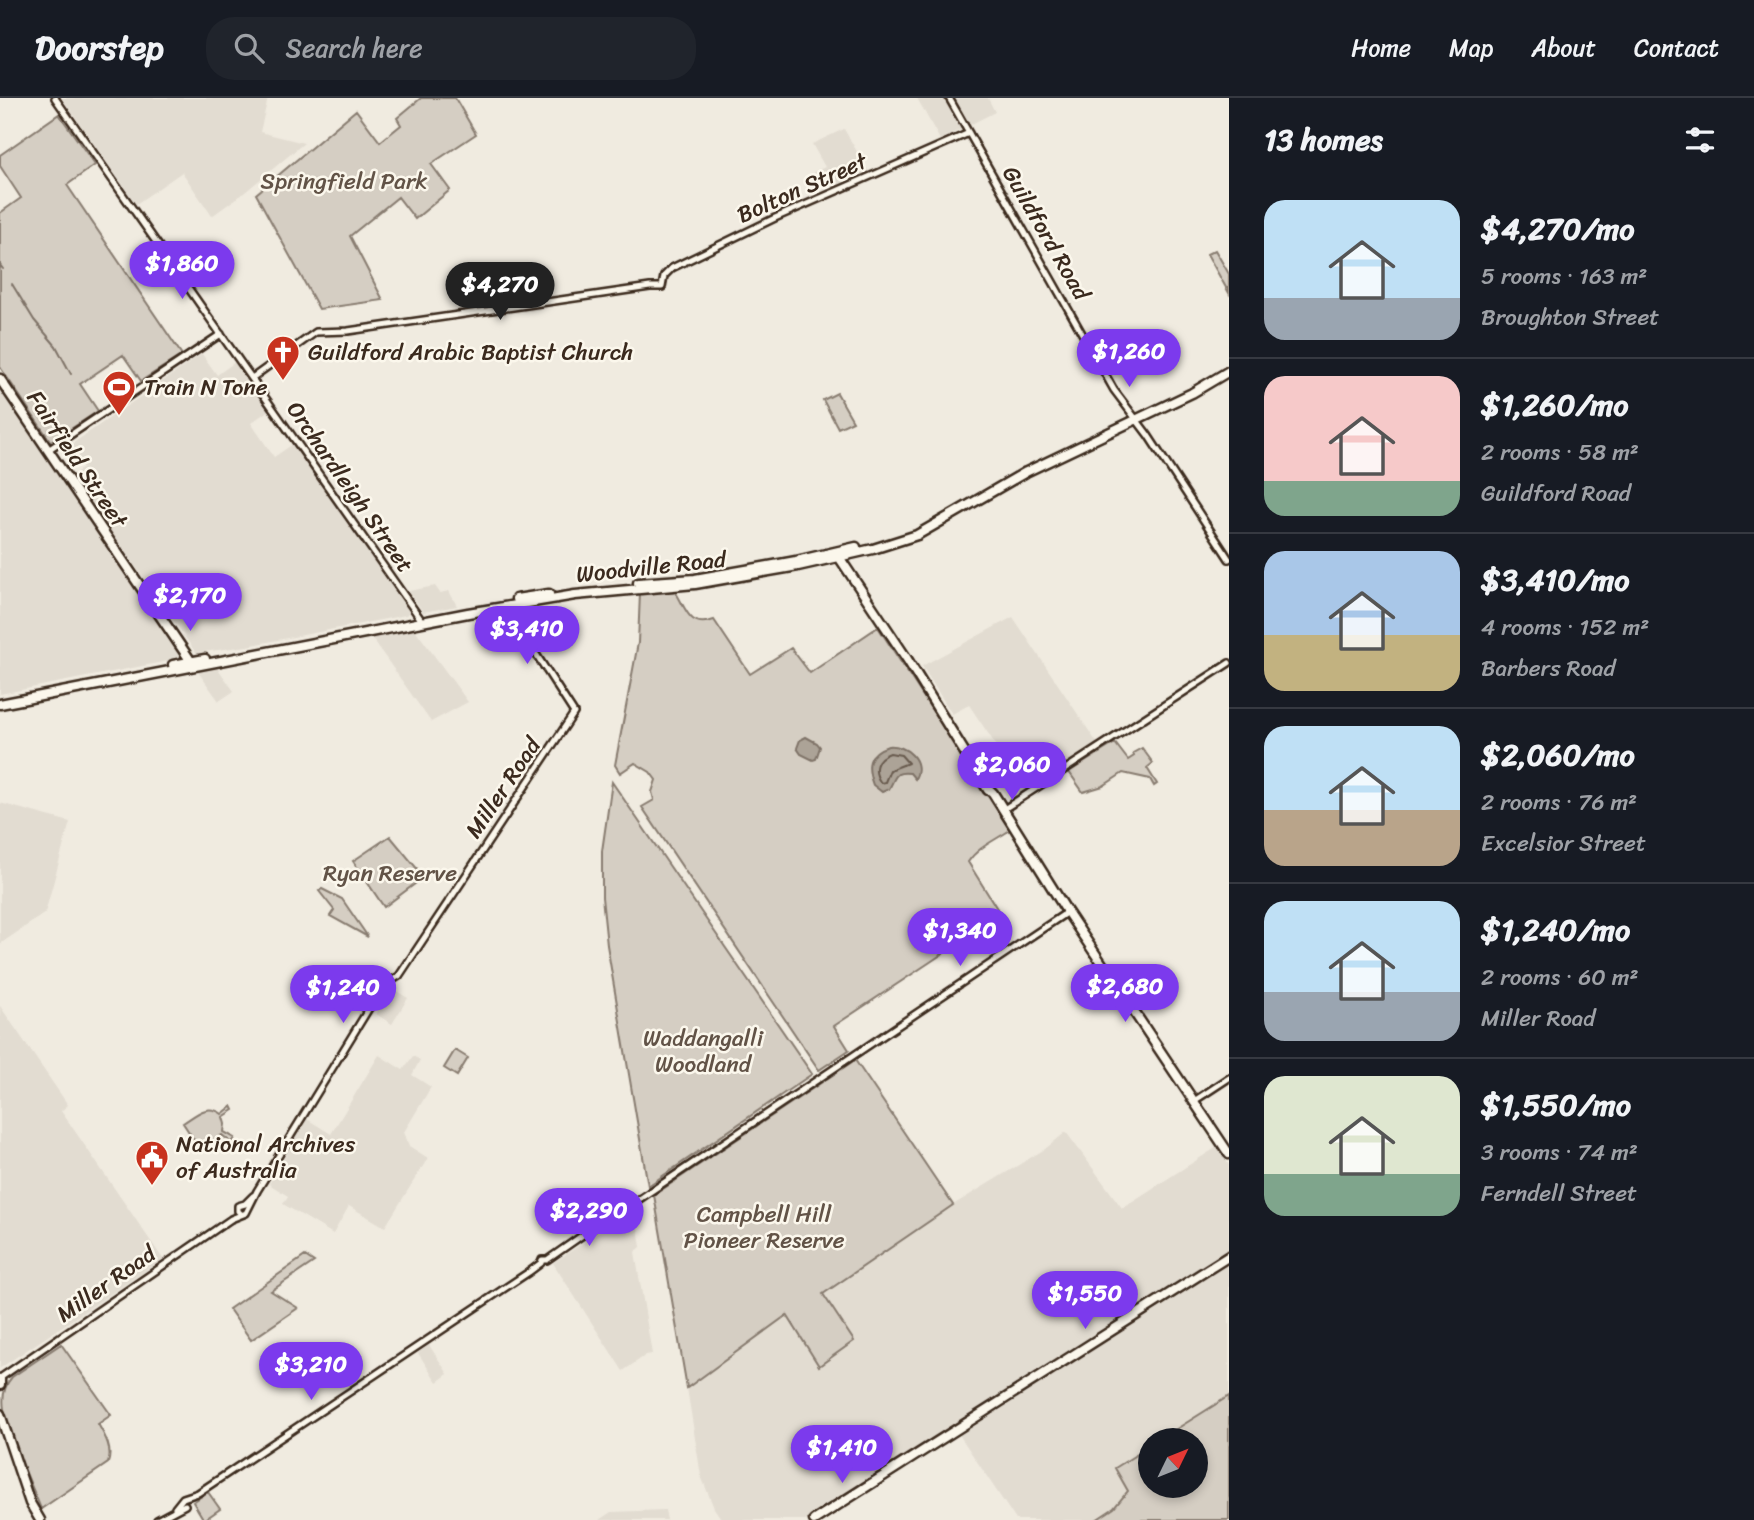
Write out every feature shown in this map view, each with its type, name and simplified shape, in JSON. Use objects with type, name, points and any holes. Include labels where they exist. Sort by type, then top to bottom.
[{"type":"main road","name":"Woodville Road","points":[[0,699],[421,620],[533,596],[646,585],[695,584],[897,543],[917,535],[1026,472],[1229,368]]},
{"type":"main road","name":"Fairfield Street","points":[[0,379],[192,664]]},
{"type":"main road","points":[[837,554],[1004,809],[1066,910],[1229,1154]]},
{"type":"main road","name":"Woodville Road","points":[[421,620],[629,587]]},
{"type":"main road","name":"Woodville Road","points":[[0,704],[192,664]]},
{"type":"main road","points":[[987,786],[1020,837]]},
{"type":"main road","points":[[993,798],[1004,809],[1012,828]]},
{"type":"main road","points":[[814,1520],[1229,1256]]},
{"type":"main road","points":[[0,1378],[0,1385]]},
{"type":"main road","points":[[0,1413],[30,1503],[40,1520]]},
{"type":"street","name":"Orchardleigh Street","points":[[55,98],[421,620]]},
{"type":"street","name":"Guildford Road","points":[[949,98],[1114,390],[1229,559]]},
{"type":"street","name":"Bolton Street","points":[[252,378],[318,331],[348,331],[656,287],[672,268],[775,218],[969,133]]},
{"type":"street","points":[[48,450],[221,334]]},
{"type":"street","name":"Miller Road","points":[[0,1378],[239,1212],[246,1213],[246,1206],[385,985],[400,976],[574,713],[505,606]]},
{"type":"street","points":[[1004,809],[1229,663]]},
{"type":"street","points":[[157,1520],[1063,915],[1066,910]]},
{"type":"street","points":[[1194,1101],[1229,1077]]},
{"type":"shaded area","points":[[62,98],[268,98],[260,132],[304,143],[212,216],[182,172],[136,204]]},
{"type":"shaded area","points":[[917,98],[988,98],[995,112],[940,140]]},
{"type":"shaded area","points":[[844,129],[868,171],[825,190],[814,172],[825,167],[812,144]]},
{"type":"shaded area","points":[[202,354],[217,375],[235,362],[269,410],[251,423],[274,457],[293,444],[410,611],[406,615],[247,646],[196,653],[124,550],[114,557],[179,653],[178,659],[0,694],[0,389],[62,482],[83,468],[69,446]]},
{"type":"shaded area","points":[[435,586],[440,593],[449,591],[457,606],[423,612],[409,591]]},
{"type":"shaded area","points":[[1013,617],[1097,743],[1047,776],[1028,747],[1006,760],[969,705],[952,714],[922,666]]},
{"type":"shaded area","points":[[414,628],[468,702],[431,722],[371,637]]},
{"type":"shaded area","points":[[216,666],[234,691],[219,701],[198,672]]},
{"type":"shaded area","points":[[0,803],[70,822],[45,913],[0,944]]},
{"type":"shaded area","points":[[393,989],[408,998],[392,1024],[376,1014]]},
{"type":"shaded area","points":[[0,1006],[68,1105],[61,1111],[163,1259],[0,1368]]},
{"type":"shaded area","points":[[379,1055],[403,1070],[413,1056],[420,1060],[412,1075],[431,1087],[404,1132],[409,1146],[428,1158],[385,1227],[349,1206],[333,1234],[283,1204],[288,1196],[269,1184],[307,1119],[331,1134]]},
{"type":"shaded area","points":[[1066,1132],[1122,1208],[1217,1147],[1229,1165],[1229,1396],[1178,1428],[1138,1428],[1138,1453],[1115,1467],[1128,1491],[1114,1508],[1096,1520],[1016,1520],[956,1430],[814,1520],[722,1520],[701,1476],[687,1388],[787,1315],[818,1365],[823,1294],[953,1205],[1045,1149]]},
{"type":"shaded area","points":[[635,1208],[641,1247],[635,1252],[652,1354],[646,1355],[623,1371],[553,1263]]},
{"type":"shaded area","points":[[429,1345],[448,1374],[437,1382],[418,1353]]},
{"type":"shaded area","points":[[665,1510],[667,1520],[599,1520],[611,1512]]},
{"type":"green space","name":"Springfield Park","points":[[421,98],[455,98],[476,134],[431,164],[450,190],[415,219],[398,197],[350,236],[383,300],[319,309],[256,194],[356,110],[380,142],[401,125],[397,118]]},
{"type":"green space","points":[[59,114],[95,165],[67,185],[182,355],[141,381],[123,355],[80,384],[98,411],[51,442],[0,367],[0,213],[21,198],[0,166],[0,155]]},
{"type":"green space","points":[[1215,250],[1229,274],[1229,293],[1207,254]]},
{"type":"green space","points":[[837,393],[853,421],[838,428],[823,400]]},
{"type":"green space","points":[[675,591],[694,620],[714,620],[750,674],[791,648],[810,673],[878,627],[1010,830],[981,848],[968,862],[1001,915],[834,1026],[849,1050],[819,1070],[642,807],[654,800],[652,792],[656,780],[650,772],[635,763],[620,773],[615,765],[638,643],[640,593]]},
{"type":"green space","points":[[1115,743],[1128,760],[1142,748],[1153,763],[1147,768],[1157,784],[1154,786],[1150,779],[1123,773],[1103,786],[1083,792],[1069,772]]},
{"type":"green space","name":"Waddangalli Woodland","points":[[612,782],[812,1074],[648,1186],[607,945],[602,897],[602,851]]},
{"type":"green space","name":"Ryan Reserve","points":[[390,836],[424,877],[384,907],[353,861]]},
{"type":"green space","points":[[322,889],[342,899],[368,937],[330,916],[334,910],[319,891]]},
{"type":"green space","points":[[455,1050],[468,1058],[457,1076],[444,1068]]},
{"type":"green space","name":"Campbell Hill Pioneer Reserve","points":[[855,1060],[953,1205],[823,1294],[854,1341],[819,1366],[787,1315],[687,1388],[654,1195]]},
{"type":"green space","points":[[232,1106],[234,1110],[223,1117],[224,1132],[235,1138],[232,1143],[222,1135],[200,1149],[183,1123],[202,1111],[211,1110],[222,1114]]},
{"type":"green space","points":[[305,1256],[314,1262],[271,1291],[298,1308],[251,1340],[229,1309]]},
{"type":"green space","points":[[61,1344],[111,1415],[98,1424],[110,1453],[108,1463],[41,1509],[10,1432],[4,1409],[4,1396],[12,1377]]},
{"type":"green space","points":[[1229,1396],[1229,1520],[1096,1520],[1114,1508],[1128,1491],[1115,1468],[1138,1454],[1138,1498],[1208,1498],[1208,1428],[1178,1428]]},
{"type":"green space","points":[[208,1492],[220,1509],[204,1520],[193,1502]]},
{"type":"water","points":[[806,737],[820,747],[816,759],[801,754],[797,748],[800,740]]},
{"type":"water","points":[[888,746],[907,751],[918,766],[915,779],[910,773],[898,774],[889,789],[882,792],[873,785],[869,766],[872,756]]},
{"type":"waterway","points":[[0,265],[3,269]]},
{"type":"waterway","points":[[12,284],[34,320],[56,346],[71,374]]},
{"type":"place","name":"Guildford Arabic Baptist Church","points":[[283,382]]},
{"type":"place","name":"Train N Tone","points":[[119,417]]},
{"type":"place","name":"National Archives of Australia","points":[[152,1187]]}]
